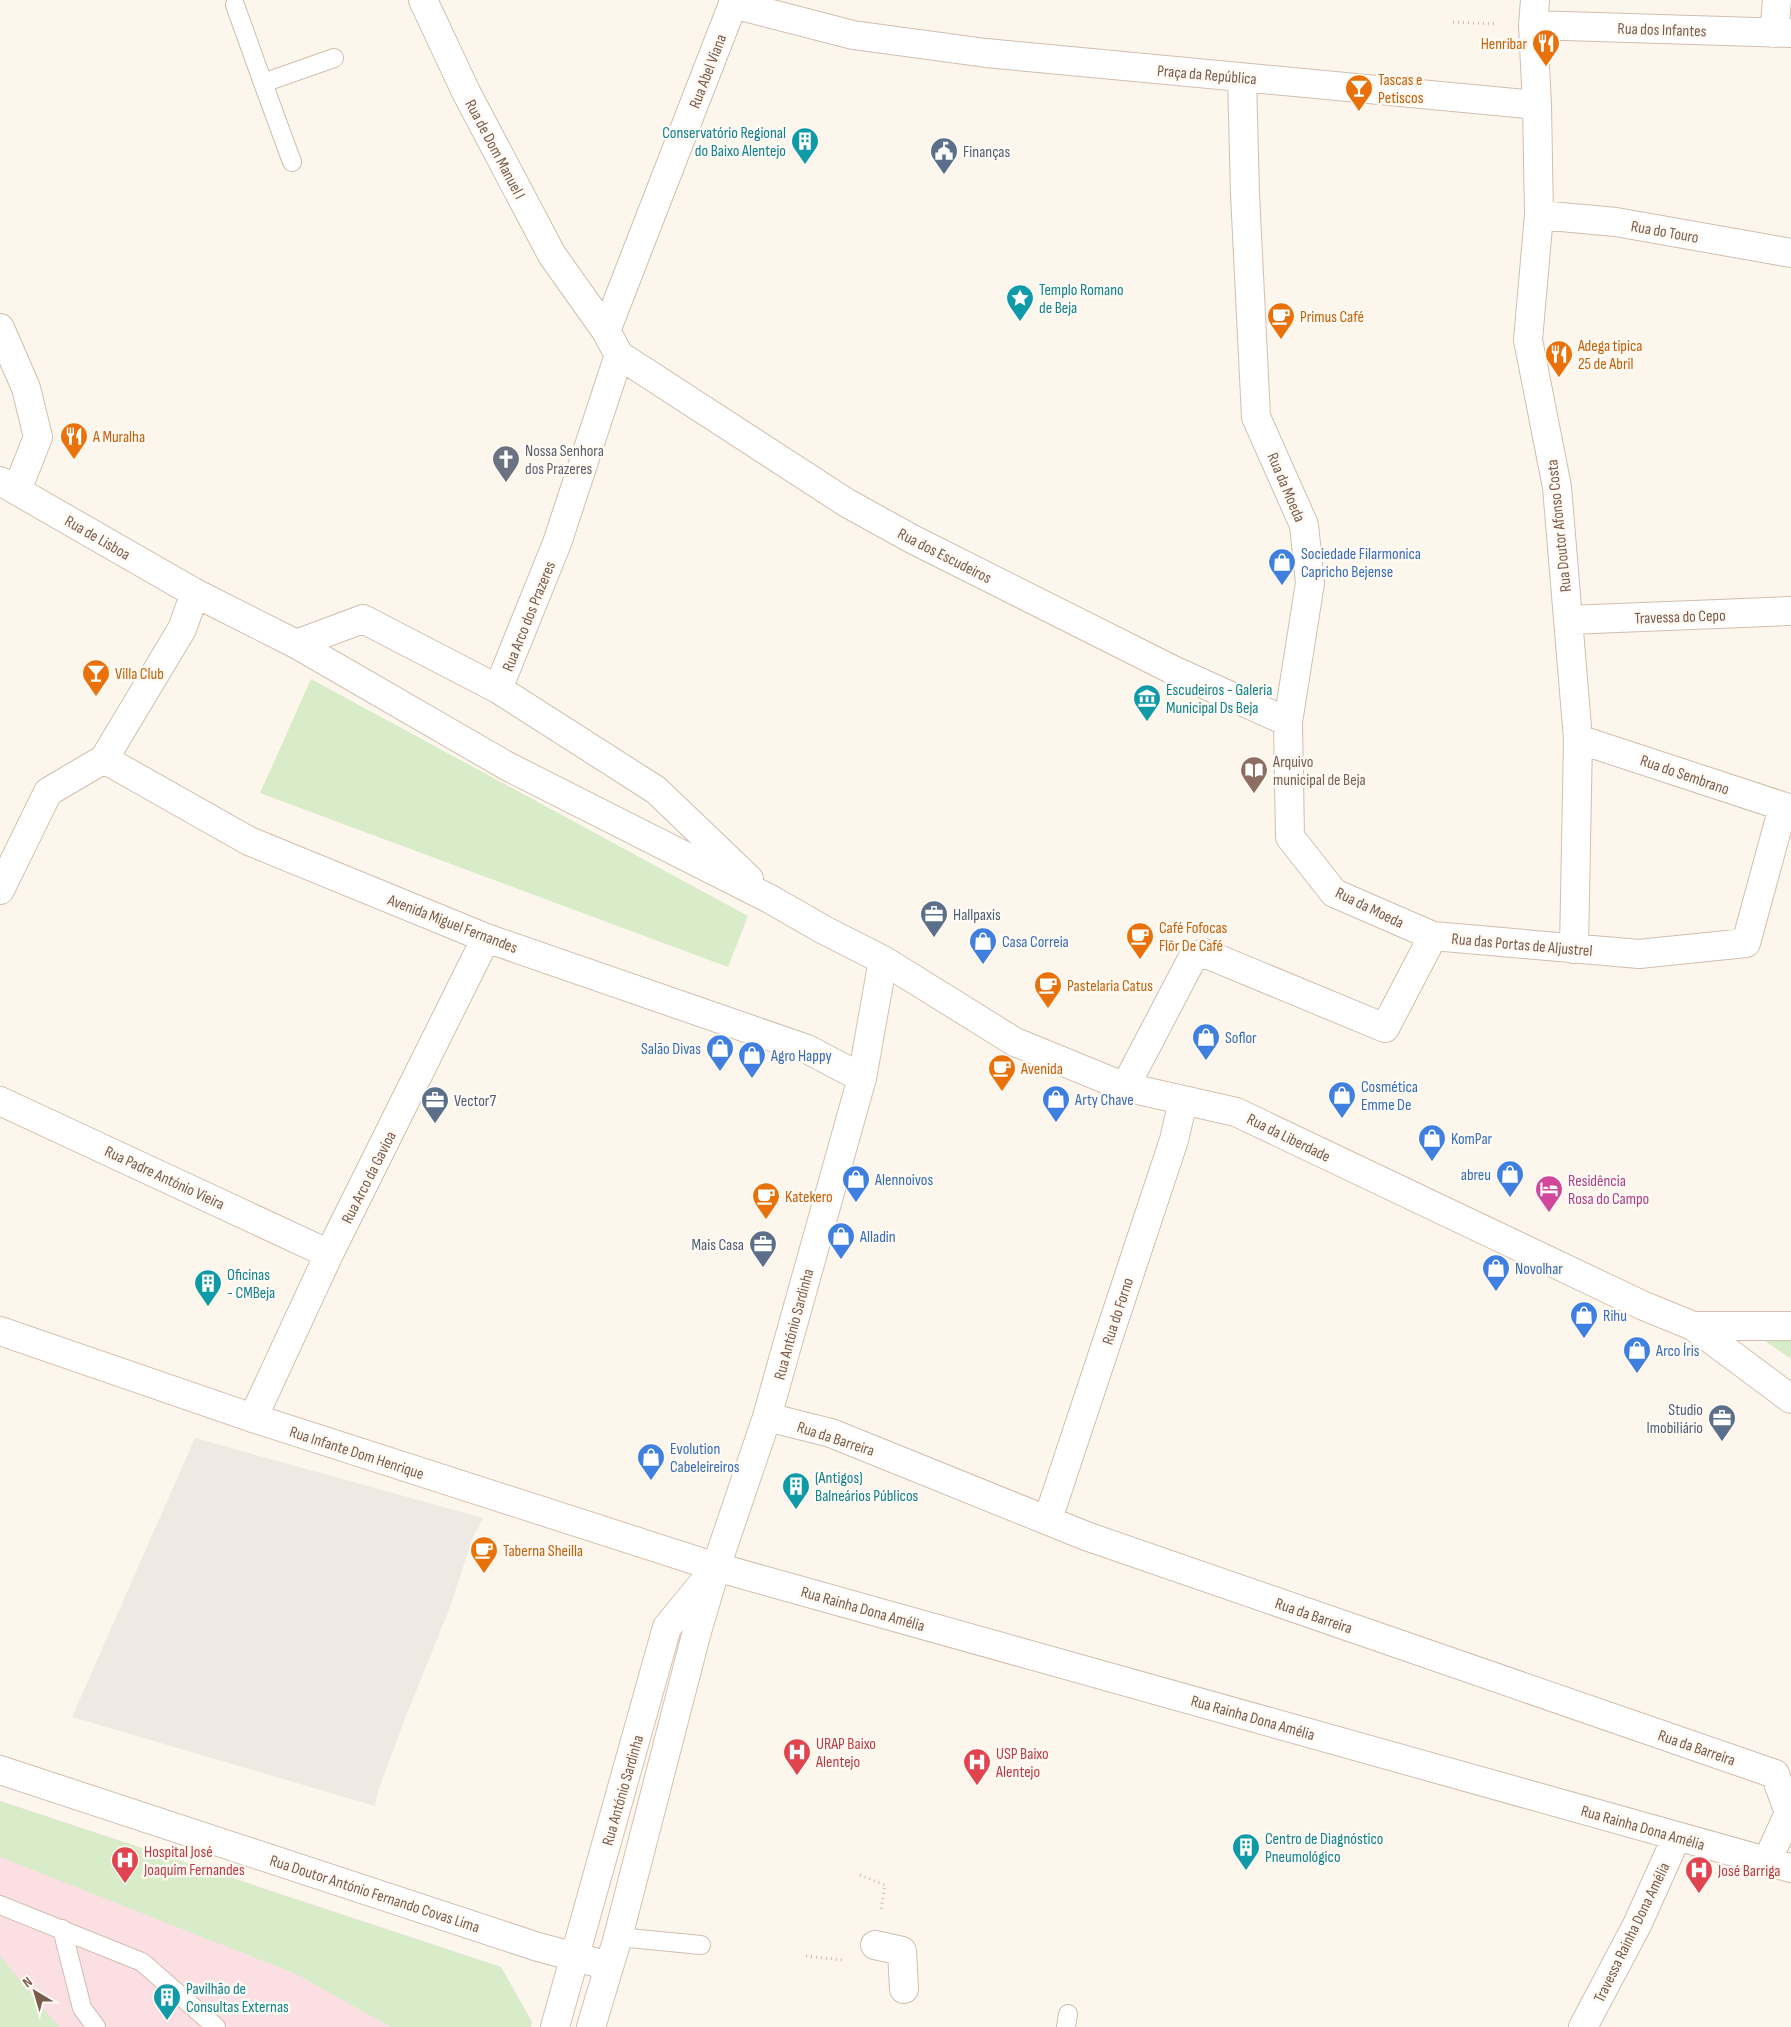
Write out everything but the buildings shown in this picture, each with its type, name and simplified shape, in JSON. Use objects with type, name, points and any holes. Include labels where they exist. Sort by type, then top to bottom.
[{"type":"street","name":"Rua de Dom Manuel I","points":[[423,0],[479,118],[552,255],[606,331],[619,355]]},
{"type":"street","points":[[1777,0],[1783,33]]},
{"type":"street","name":"Praça da República","points":[[733,2],[796,10],[853,35],[986,53],[1242,78],[1292,80],[1538,105]]},
{"type":"street","name":"Rua Abel Viana","points":[[606,331],[733,2]]},
{"type":"street","points":[[1534,13],[1538,105]]},
{"type":"street","name":"Rua dos Infantes","points":[[1534,13],[1783,33]]},
{"type":"street","name":"Rua da Moeda","points":[[1242,78],[1245,194],[1256,417],[1304,524],[1310,583],[1288,722],[1290,837],[1334,894],[1433,936]]},
{"type":"street","name":"Rua Doutor Afonso Costa","points":[[1538,105],[1539,215],[1528,340],[1558,487],[1578,739],[1574,949]]},
{"type":"street","name":"Rua do Touro","points":[[1539,215],[1616,222],[1791,254]]},
{"type":"street","points":[[0,328],[26,388],[38,437],[9,485]]},
{"type":"street","name":"Rua dos Escudeiros","points":[[619,355],[847,503],[914,540],[1173,670],[1288,722]]},
{"type":"street","name":"Rua Arco dos Prazeres","points":[[498,688],[557,543],[619,355]]},
{"type":"street","name":"Rua de Lisboa","points":[[9,485],[196,593]]},
{"type":"street","points":[[0,890],[48,792],[104,759],[182,629],[196,593],[296,644],[506,766],[770,899],[824,930],[884,960],[862,1078]]},
{"type":"street","name":"Travessa do Cepo","points":[[1568,620],[1791,612]]},
{"type":"street","points":[[296,644],[363,619],[498,688],[656,790],[770,899]]},
{"type":"street","name":"Rua do Sembrano","points":[[1578,739],[1787,808]]},
{"type":"street","name":"Avenida Miguel Fernandes","points":[[104,759],[249,841],[486,938],[808,1050],[862,1078]]},
{"type":"street","name":"Rua das Portas de Aljustrel","points":[[1125,1087],[1193,957],[1204,953],[1385,1028],[1433,936],[1638,954],[1746,943],[1787,808]]},
{"type":"street","name":"Rua Arco da Gavioa","points":[[253,1418],[329,1254],[486,938]]},
{"type":"street","name":"Rua da Liberdade","points":[[884,960],[1015,1042],[1125,1087],[1236,1112],[1644,1306],[1693,1326]]},
{"type":"street","name":"Rua António Sardinha","points":[[591,2027],[618,1936],[716,1567],[767,1417],[862,1078]]},
{"type":"street","name":"Rua Padre António Vieira","points":[[0,1101],[329,1254]]},
{"type":"street","name":"Rua do Forno","points":[[1048,1519],[1174,1140],[1183,1101]]},
{"type":"street","points":[[1693,1326],[1791,1326]]},
{"type":"street","points":[[1693,1326],[1791,1399]]},
{"type":"street","name":"Rua Infante Dom Henrique","points":[[0,1332],[253,1418],[716,1567]]},
{"type":"street","name":"Rua da Barreira","points":[[767,1417],[832,1433],[1086,1536],[1775,1774],[1789,1813],[1779,1864]]},
{"type":"street","name":"Rua António Sardinha","points":[[555,2027],[667,1627],[716,1567]]},
{"type":"street","name":"Rua Rainha Dona Amélia","points":[[716,1567],[1779,1864]]},
{"type":"street","name":"Rua Doutor António Fernando Covas Lima","points":[[0,1770],[575,1957],[609,1966]]},
{"type":"street","name":"Travessa Rainha Dona Amélia","points":[[1583,2027],[1637,1924],[1677,1836]]},
{"type":"street","points":[[875,1945],[902,1952],[904,1989]]},
{"type":"lane","points":[[235,5],[292,162]]},
{"type":"lane","points":[[263,83],[334,58]]},
{"type":"lane","points":[[0,1905],[142,1962],[216,2027]]},
{"type":"lane","points":[[62,1929],[82,2008],[96,2027]]},
{"type":"lane","points":[[618,1936],[701,1945]]},
{"type":"path","points":[[1453,22],[1534,13]]},
{"type":"shaded area","points":[[195,1438],[483,1518],[473,1537],[450,1607],[404,1721],[377,1794],[375,1806],[72,1717]]},
{"type":"shaded area","name":"Hospital José Joaquim Fernandes","points":[[0,1801],[501,1967],[532,2022],[531,2027],[0,2027]]},
{"type":"green space","points":[[311,679],[748,916],[728,967],[260,793]]},
{"type":"green space","points":[[1791,1337],[1791,1359],[1761,1338]]},
{"type":"green space","points":[[0,1801],[501,1967],[532,2022],[531,2027],[391,2027],[296,1974],[0,1857]]},
{"type":"green space","points":[[0,1956],[59,2027],[0,2027]]},
{"type":"place","name":"Henribar","points":[[1546,67]]},
{"type":"place","name":"Tascas e Petiscos","points":[[1359,112]]},
{"type":"place","name":"Conservatório Regional do Baixo Alentejo","points":[[805,165]]},
{"type":"place","name":"Finanças","points":[[944,175]]},
{"type":"place","name":"Templo Romano de Beja","points":[[1020,322]]},
{"type":"place","name":"Primus Café","points":[[1281,340]]},
{"type":"place","name":"Adega tipica 25 de Abril","points":[[1559,378]]},
{"type":"place","name":"A Muralha","points":[[74,460]]},
{"type":"place","name":"Nossa Senhora dos Prazeres","points":[[506,483]]},
{"type":"place","name":"Sociedade Filarmonica Capricho Bejense","points":[[1282,586]]},
{"type":"place","name":"Villa Club","points":[[96,697]]},
{"type":"place","name":"Escudeiros - Galeria Municipal Ds Beja","points":[[1147,722]]},
{"type":"place","name":"Arquivo municipal de Beja","points":[[1254,794]]},
{"type":"place","name":"Hallpaxis","points":[[934,938]]},
{"type":"place","name":"Café Fofocas Flôr De Café","points":[[1140,960]]},
{"type":"place","name":"Casa Correia","points":[[983,965]]},
{"type":"place","name":"Pastelaria Catus","points":[[1048,1009]]},
{"type":"place","name":"Soflor","points":[[1206,1061]]},
{"type":"place","name":"Salão Divas","points":[[720,1072]]},
{"type":"place","name":"Agro Happy","points":[[752,1079]]},
{"type":"place","name":"Avenida","points":[[1002,1092]]},
{"type":"place","name":"Cosmética Emme De","points":[[1342,1119]]},
{"type":"place","name":"Arty Chave","points":[[1056,1123]]},
{"type":"place","name":"Vector7","points":[[435,1124]]},
{"type":"place","name":"KomPar","points":[[1432,1162]]},
{"type":"place","name":"abreu","points":[[1510,1198]]},
{"type":"place","name":"Alennoivos","points":[[856,1203]]},
{"type":"place","name":"Residência Rosa do Campo","points":[[1549,1213]]},
{"type":"place","name":"Katekero","points":[[766,1220]]},
{"type":"place","name":"Alladin","points":[[841,1260]]},
{"type":"place","name":"Mais Casa","points":[[763,1268]]},
{"type":"place","name":"Novolhar","points":[[1496,1292]]},
{"type":"place","name":"Oficinas - CMBeja","points":[[208,1307]]},
{"type":"place","name":"Rihu","points":[[1584,1339]]},
{"type":"place","name":"Arco Íris","points":[[1637,1374]]},
{"type":"place","name":"Studio Imobiliário","points":[[1722,1442]]},
{"type":"place","name":"Evolution Cabeleireiros","points":[[651,1481]]},
{"type":"place","name":"(Antigos) Balneários Públicos","points":[[796,1510]]},
{"type":"place","name":"Taberna Sheilla","points":[[484,1574]]},
{"type":"place","name":"URAP Baixo Alentejo","points":[[797,1776]]},
{"type":"place","name":"USP Baixo Alentejo","points":[[977,1786]]},
{"type":"place","name":"Centro de Diagnóstico Pneumológico","points":[[1246,1871]]},
{"type":"place","name":"Hospital José Joaquim Fernandes","points":[[125,1884]]},
{"type":"place","name":"José Barriga","points":[[1699,1894]]},
{"type":"place","name":"Pavilhão de Consultas Externas","points":[[167,2021]]}]
